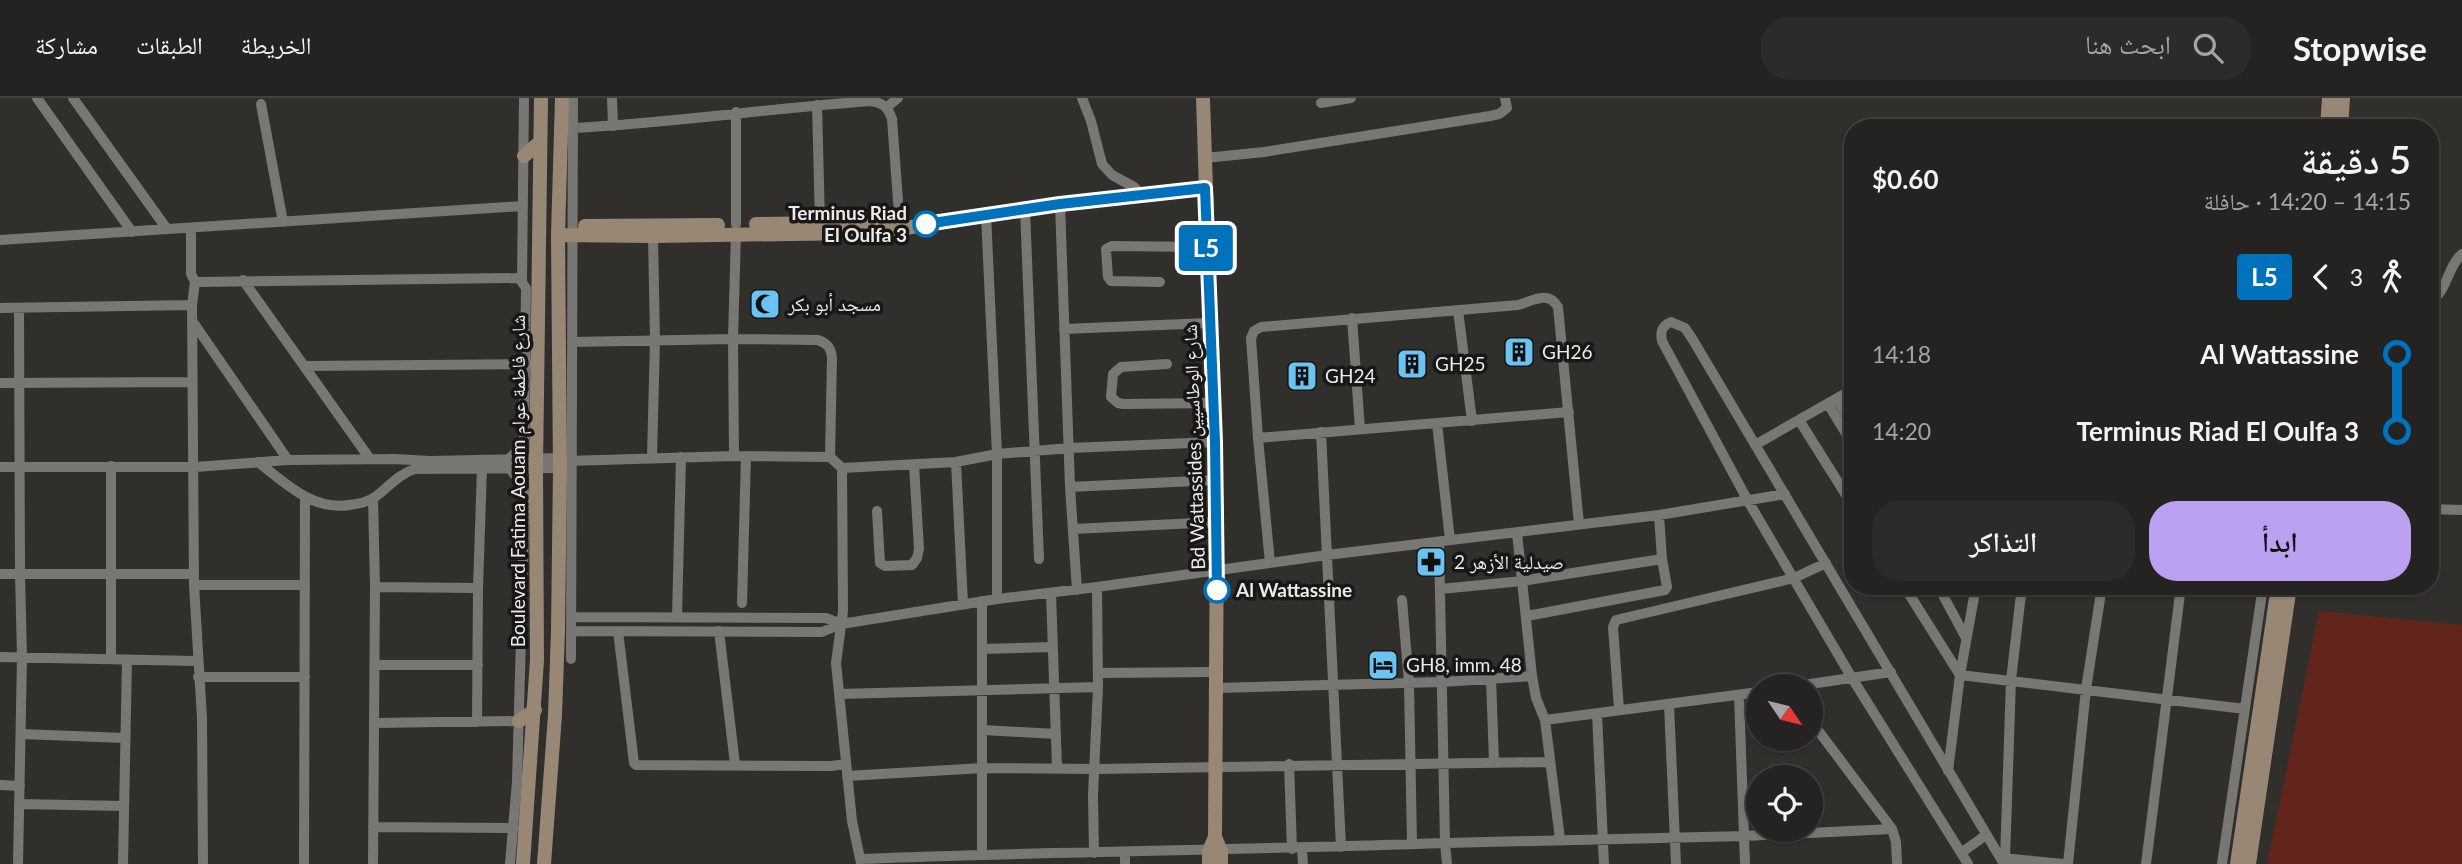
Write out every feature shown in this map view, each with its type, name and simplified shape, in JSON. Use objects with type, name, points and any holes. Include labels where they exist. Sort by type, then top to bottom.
[{"type":"street","points":[[74,98],[167,229]]},
{"type":"street","points":[[522,281],[524,98]]},
{"type":"street","name":"Boulevard Fatima Aouam شارع فاطمة عوام","points":[[523,864],[537,660],[536,463],[531,364],[541,98]]},
{"type":"street","name":"Boulevard Fatima Aouam شارع فاطمة عوام","points":[[544,864],[555,715],[567,626],[563,462],[565,230],[562,98]]},
{"type":"street","points":[[563,462],[572,342],[565,230],[573,98]]},
{"type":"street","points":[[612,98],[612,126]]},
{"type":"street","points":[[887,107],[898,98]]},
{"type":"street","points":[[1082,98],[1091,121],[1101,164],[1112,175],[1134,187],[1142,195]]},
{"type":"street","name":"Bd Wattassides شارع الوطاسيين","points":[[1203,98],[1217,522],[1215,858]]},
{"type":"street","points":[[1321,103],[1351,98]]},
{"type":"street","points":[[1205,158],[1264,152],[1490,116],[1507,108],[1505,98]]},
{"type":"street","points":[[2328,119],[2329,98]]},
{"type":"street","points":[[2342,119],[2343,98]]},
{"type":"street","points":[[41,99],[132,232]]},
{"type":"street","points":[[573,128],[736,112],[776,103],[817,105],[871,101],[887,107],[892,119],[900,225]]},
{"type":"street","points":[[261,104],[282,222]]},
{"type":"street","points":[[817,105],[820,223]]},
{"type":"street","points":[[734,456],[736,112]]},
{"type":"street","points":[[524,156],[540,142]]},
{"type":"street","points":[[565,230],[653,236],[820,223],[916,225],[1060,204],[1205,188]]},
{"type":"street","points":[[1060,204],[1070,487],[1077,590]]},
{"type":"street","points":[[0,240],[522,206]]},
{"type":"street","points":[[1025,209],[1039,559]]},
{"type":"street","points":[[986,214],[997,454],[997,598]]},
{"type":"street","points":[[565,230],[736,229],[855,233],[900,225]]},
{"type":"street","points":[[191,228],[191,274],[195,282],[192,305],[194,579],[202,718],[203,864]]},
{"type":"street","points":[[652,457],[655,340],[653,236]]},
{"type":"street","points":[[1160,282],[1111,281],[1108,277],[1106,249],[1112,246],[1206,247]]},
{"type":"street","points":[[2439,293],[2450,268],[2462,254]]},
{"type":"street","points":[[195,282],[514,276],[522,281],[526,288],[531,364],[524,439],[509,464],[482,468],[415,469],[398,477],[373,498],[343,506],[319,503],[305,497],[258,462]]},
{"type":"street","points":[[243,280],[370,459]]},
{"type":"street","points":[[1270,563],[1251,338],[1254,331],[1261,327],[1518,305],[1546,297],[1555,301],[1558,307],[1579,524]]},
{"type":"street","points":[[0,308],[192,305]]},
{"type":"street","points":[[18,864],[22,657],[19,308]]},
{"type":"street","points":[[1458,310],[1472,421]]},
{"type":"street","points":[[1352,318],[1360,429]]},
{"type":"street","points":[[192,321],[288,460]]},
{"type":"street","points":[[1844,594],[1685,328],[1671,322],[1665,324],[1661,333],[1662,341],[1748,501],[1852,678],[1968,864]]},
{"type":"street","points":[[1064,329],[1209,323]]},
{"type":"street","points":[[572,342],[818,340],[829,346],[832,358],[830,457]]},
{"type":"street","points":[[304,366],[531,364]]},
{"type":"street","points":[[1167,364],[1121,368],[1115,371],[1111,385],[1112,399],[1124,404],[1213,403]]},
{"type":"street","points":[[0,383],[192,382]]},
{"type":"street","points":[[1755,445],[1844,394]]},
{"type":"street","points":[[1833,401],[1844,415]]},
{"type":"street","points":[[1833,401],[1844,425]]},
{"type":"street","points":[[1258,438],[1569,412]]},
{"type":"street","points":[[1799,420],[1844,492]]},
{"type":"street","points":[[1437,423],[1451,540]]},
{"type":"street","points":[[1321,432],[1341,847]]},
{"type":"street","points":[[0,467],[195,467],[288,460],[370,459],[509,464],[652,457],[746,456],[830,457],[842,468],[956,462],[997,454],[1070,448],[1215,442]]},
{"type":"street","points":[[742,603],[746,456]]},
{"type":"street","points":[[677,617],[681,457]]},
{"type":"street","points":[[956,462],[963,604]]},
{"type":"street","points":[[509,464],[525,494],[519,721],[510,864]]},
{"type":"street","points":[[877,511],[880,563],[885,566],[912,565],[919,549],[914,465]]},
{"type":"street","points":[[111,466],[111,659]]},
{"type":"street","points":[[477,722],[482,468]]},
{"type":"street","points":[[842,468],[843,611],[836,663],[847,776],[860,861],[962,859],[982,853],[1125,852],[1215,858],[1297,849],[1412,844],[1892,830]]},
{"type":"street","points":[[1070,487],[1216,480]]},
{"type":"street","points":[[567,626],[618,631],[822,632],[841,624],[997,598],[1659,515],[1785,494]]},
{"type":"street","points":[[304,864],[305,497]]},
{"type":"street","points":[[373,498],[373,864]]},
{"type":"street","points":[[2439,509],[2462,510]]},
{"type":"street","points":[[1527,616],[1665,590],[1667,587],[1659,515]]},
{"type":"street","points":[[1073,529],[1217,522]]},
{"type":"street","points":[[1517,533],[1532,676],[1536,698],[1545,719],[1560,839]]},
{"type":"street","points":[[1439,543],[1447,864]]},
{"type":"street","points":[[1441,589],[1522,581],[1662,559]]},
{"type":"street","points":[[1619,709],[1613,626],[1616,620],[1794,578],[1826,564]]},
{"type":"street","points":[[0,574],[111,573],[305,585]]},
{"type":"street","points":[[375,587],[478,587]]},
{"type":"street","points":[[1094,853],[1093,795],[1098,687],[1097,587]]},
{"type":"street","points":[[1051,593],[1057,768]]},
{"type":"street","points":[[1845,595],[2003,860]]},
{"type":"street","points":[[1910,595],[1960,675]]},
{"type":"street","points":[[1943,595],[1966,639]]},
{"type":"street","points":[[1948,771],[1960,675],[1974,595]]},
{"type":"street","points":[[2003,860],[2011,680],[2021,595]]},
{"type":"street","points":[[2003,860],[2066,864],[2086,690],[2101,595]]},
{"type":"street","points":[[2146,864],[2180,595]]},
{"type":"street","points":[[2222,864],[2262,595]]},
{"type":"street","points":[[2236,864],[2277,595]]},
{"type":"street","points":[[2249,864],[2289,595]]},
{"type":"street","points":[[1402,600],[1409,683],[1412,844]]},
{"type":"street","points":[[982,601],[982,853]]},
{"type":"street","points":[[567,626],[677,617],[826,618],[841,624]]},
{"type":"street","points":[[567,626],[571,659]]},
{"type":"street","points":[[618,631],[636,765],[846,764]]},
{"type":"street","points":[[719,631],[735,764]]},
{"type":"street","points":[[983,649],[1053,647]]},
{"type":"street","points":[[0,657],[197,662]]},
{"type":"street","points":[[123,864],[127,660]]},
{"type":"street","points":[[375,665],[478,665]]},
{"type":"street","points":[[1098,673],[1217,672]]},
{"type":"street","points":[[1824,682],[1891,672]]},
{"type":"street","points":[[1960,675],[2245,709]]},
{"type":"street","points":[[1217,688],[1442,682],[1532,676]]},
{"type":"street","points":[[198,677],[305,677]]},
{"type":"street","points":[[1491,679],[1494,762]]},
{"type":"street","points":[[839,694],[1098,687]]},
{"type":"street","points":[[1545,719],[1746,694]]},
{"type":"street","points":[[1739,695],[1745,864]]},
{"type":"street","points":[[1669,705],[1676,864]]},
{"type":"street","points":[[374,723],[519,721],[535,710]]},
{"type":"street","points":[[1597,714],[1604,864]]},
{"type":"street","points":[[983,730],[1056,734]]},
{"type":"street","points":[[21,734],[125,738]]},
{"type":"street","points":[[1824,738],[1892,830],[1896,842],[1897,864]]},
{"type":"street","points":[[847,776],[983,768],[1096,769],[1215,765],[1550,762]]},
{"type":"street","points":[[1289,764],[1297,849],[1303,864]]},
{"type":"street","points":[[0,785],[20,786]]},
{"type":"street","points":[[19,804],[124,806]]},
{"type":"street","points":[[373,827],[514,828]]},
{"type":"street","points":[[1961,853],[1986,835]]},
{"type":"street","points":[[1125,852],[1125,864]]},
{"type":"shaded area","points":[[2319,611],[2462,625],[2462,864],[2267,864]]},
{"type":"bus line","name":"L5","points":[[926,224],[1060,204],[1205,188],[1215,442],[1217,590]]},
{"type":"place","name":"Terminus Riad El Oulfa 3","points":[[926,224]]},
{"type":"place","name":"مسجد أبو بكر","points":[[765,304]]},
{"type":"place","name":"GH26","points":[[1519,352]]},
{"type":"place","name":"GH25","points":[[1412,364]]},
{"type":"place","name":"GH24","points":[[1302,376]]},
{"type":"place","name":"صيدلية الأزهر 2","points":[[1431,562]]},
{"type":"place","name":"Al Wattassine","points":[[1217,590]]},
{"type":"place","name":"GH8, imm. 48","points":[[1383,665]]}]
